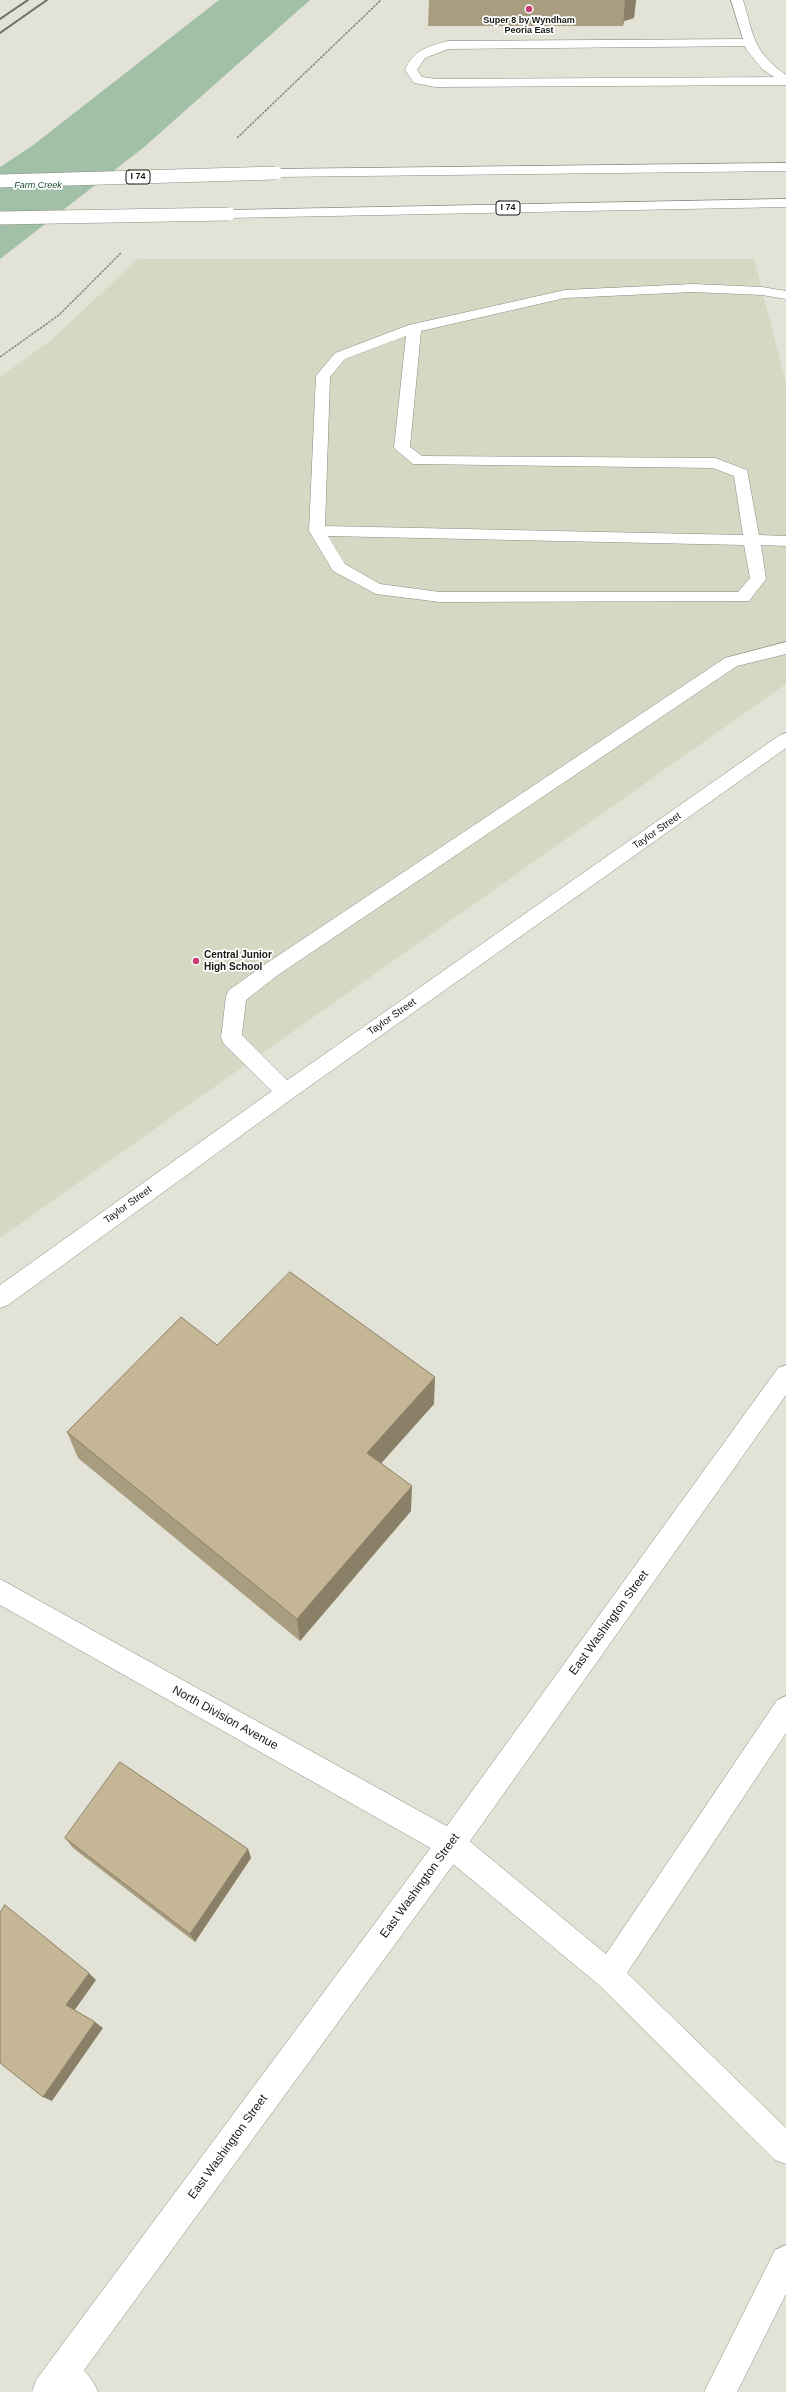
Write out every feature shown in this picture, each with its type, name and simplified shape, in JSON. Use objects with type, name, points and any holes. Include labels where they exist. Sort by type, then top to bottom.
[{"type":"main road","points":[[737,0],[750,43],[757,57],[786,81]]},
{"type":"main road","points":[[750,43],[448,45],[429,49],[414,60],[411,70],[418,80],[436,83],[786,81]]},
{"type":"main road","name":"I 74","points":[[0,181],[276,173],[784,167]]},
{"type":"main road","name":"I 74","points":[[0,218],[786,203]]},
{"type":"main road","points":[[0,227],[159,216]]},
{"type":"main road","points":[[414,328],[402,448],[418,461],[715,463],[741,473],[750,540],[758,579],[743,597],[440,597],[376,589],[339,567],[317,531],[323,376],[340,356],[414,328],[565,294],[693,288],[762,291],[786,295]]},
{"type":"main road","points":[[317,531],[786,541]]},
{"type":"main road","points":[[286,1092],[231,1038],[236,996],[271,970],[731,662],[786,648]]},
{"type":"main road","name":"Taylor Street","points":[[0,1298],[286,1092],[786,739]]},
{"type":"main road","name":"East Washington Street","points":[[64,2385],[786,1376]]},
{"type":"main road","name":"North Division Avenue","points":[[0,1591],[451,1844],[609,1975],[786,2150]]},
{"type":"main road","points":[[609,1975],[786,1709]]},
{"type":"main road","points":[[720,2392],[786,2261]]},
{"type":"shaded area","name":"Central Junior High School","points":[[138,259],[754,259],[786,383],[786,684],[0,1238],[0,377],[50,341]]},
{"type":"water","name":"Farm Creek","points":[[219,0],[310,0],[143,148],[0,259],[0,167],[32,146]]},
{"type":"building","points":[[290,1272],[435,1377],[367,1453],[412,1486],[297,1619],[67,1432],[181,1317],[217,1345]]},
{"type":"building","points":[[120,1762],[248,1849],[190,1934],[65,1838]]},
{"type":"building","points":[[5,1905],[89,1973],[66,2005],[95,2022],[43,2097],[0,2063],[0,1913]]},
{"type":"railway","points":[[0,19],[28,0]]},
{"type":"railway","points":[[0,33],[47,0]]},
{"type":"place","name":"Super 8 by Wyndham Peoria East","points":[[529,9]]},
{"type":"place","name":"Central Junior High School","points":[[196,961]]}]
